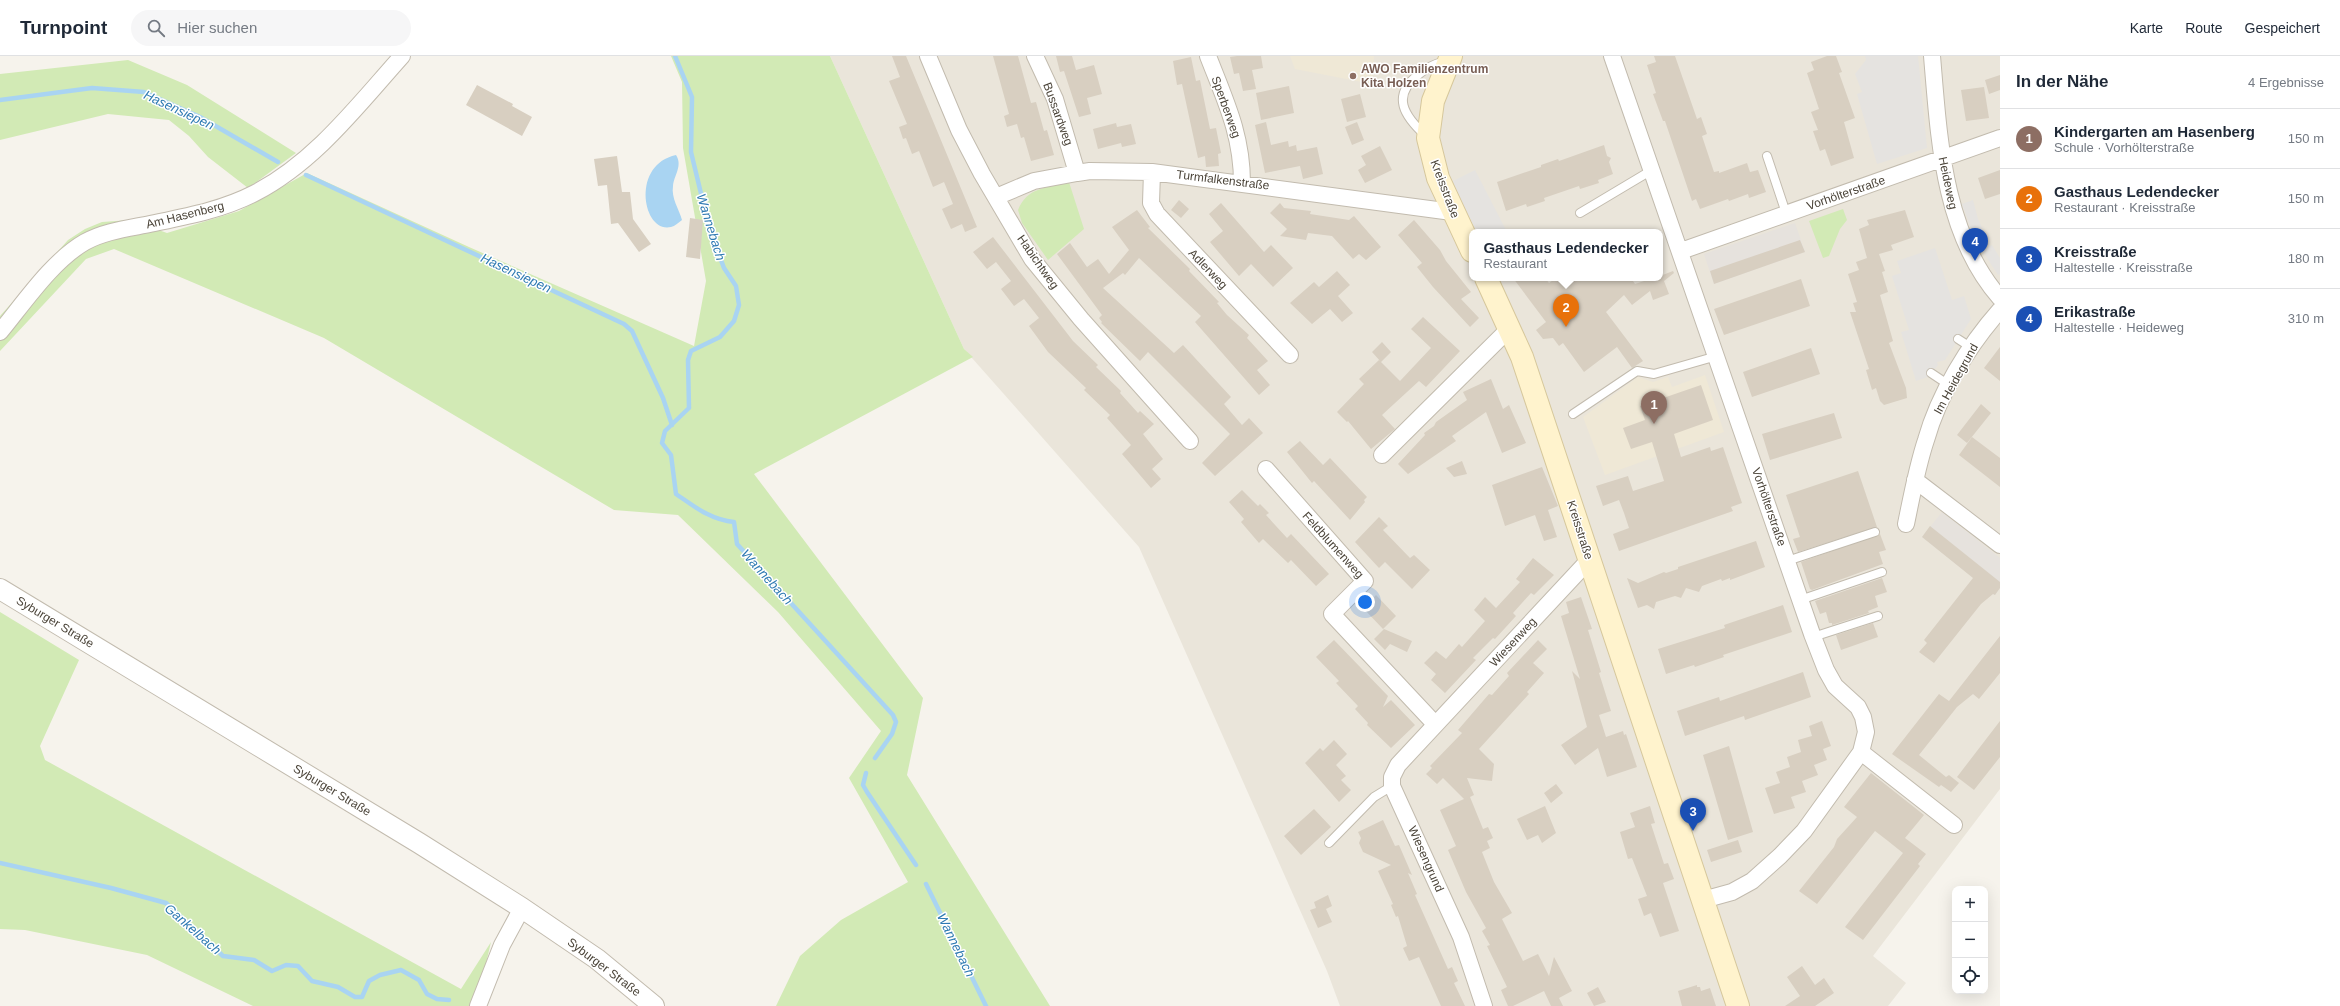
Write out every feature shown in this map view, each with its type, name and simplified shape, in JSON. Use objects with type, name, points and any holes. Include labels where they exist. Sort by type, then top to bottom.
[{"type":"main road","name":"Kreisstraße","points":[[1450,58],[1433,101],[1428,138],[1438,178],[1452,212],[1469,244]]},
{"type":"main road","name":"Kreisstraße","points":[[1487,281],[1522,357],[1738,1006]]},
{"type":"street","name":"Am Hasenberg","points":[[0,332],[57,264],[83,243],[100,234],[205,213],[236,202],[280,178],[322,144],[402,56]]},
{"type":"street","name":"Habichtweg","points":[[928,56],[958,130],[1032,259],[1081,319],[1190,441]]},
{"type":"street","name":"Bussardweg","points":[[1035,56],[1055,99],[1077,173]]},
{"type":"street","name":"Sperberweg","points":[[1208,56],[1237,131],[1242,156],[1242,183]]},
{"type":"street","name":"Vorhölterstraße","points":[[1612,56],[1681,251],[1813,637],[1826,670],[1835,686],[1858,707],[1863,717],[1866,732],[1861,752],[1804,832],[1780,856],[1752,880],[1732,892],[1703,900]]},
{"type":"street","name":"Heideweg","points":[[1932,56],[1937,124],[1943,159],[1960,230],[1981,271],[2000,298]]},
{"type":"street","name":"Vorhölterstraße","points":[[1681,251],[2000,138]]},
{"type":"street","name":"Turmfalkenstraße","points":[[996,198],[1034,181],[1077,173],[1090,171],[1152,172],[1452,212]]},
{"type":"street","name":"Adlerweg","points":[[1152,172],[1151,202],[1157,214],[1290,355]]},
{"type":"street","name":"Im Heidegrund","points":[[1906,524],[1915,480],[1926,438],[1941,399],[1984,329],[2000,310]]},
{"type":"street","points":[[1382,455],[1510,328]]},
{"type":"street","name":"Feldblumenweg","points":[[1266,469],[1365,581],[1332,614],[1435,724]]},
{"type":"street","points":[[1915,480],[2000,545]]},
{"type":"street","name":"Wiesenweg","points":[[1435,724],[1590,559]]},
{"type":"street","name":"Syburger Straße","points":[[0,589],[419,843],[522,908],[597,960],[654,1006]]},
{"type":"street","points":[[1392,786],[1392,776],[1398,765],[1435,724]]},
{"type":"street","points":[[1861,752],[1954,825]]},
{"type":"street","name":"Wiesengrund","points":[[1392,786],[1461,937],[1484,1006]]},
{"type":"street","points":[[478,1006],[502,945],[522,908]]},
{"type":"lane","points":[[1428,138],[1407,115],[1403,103],[1403,92],[1409,82],[1431,65],[1450,58]]},
{"type":"lane","points":[[1767,156],[1786,213]]},
{"type":"lane","points":[[1580,213],[1652,170]]},
{"type":"lane","points":[[1958,339],[1972,348]]},
{"type":"lane","points":[[1573,414],[1637,371],[1654,374],[1717,356]]},
{"type":"lane","points":[[1931,373],[1949,385]]},
{"type":"lane","points":[[1787,561],[1875,532]]},
{"type":"lane","points":[[1800,600],[1882,572]]},
{"type":"lane","points":[[1813,637],[1878,616]]},
{"type":"lane","points":[[1329,843],[1374,797],[1392,786]]},
{"type":"shaded area","points":[[830,56],[2000,56],[2000,789],[1873,956],[1906,983],[1888,1006],[1340,1006],[1327,971],[1139,547],[964,349]]},
{"type":"shaded area","name":"AWO Familienzentrum Kita Holzen","points":[[1290,56],[1374,56],[1372,84],[1295,69]]},
{"type":"shaded area","points":[[1865,56],[1918,56],[1927,148],[1877,164],[1857,94],[1862,92],[1855,74],[1866,60]]},
{"type":"shaded area","points":[[1475,170],[1505,229],[1475,229],[1451,182]]},
{"type":"shaded area","points":[[1973,200],[1978,219],[1987,238],[1976,242],[1962,204]]},
{"type":"shaded area","points":[[1795,223],[1805,252],[1714,284],[1704,254]]},
{"type":"shaded area","points":[[1992,245],[2000,258],[2000,274],[1998,275],[1982,250]]},
{"type":"shaded area","points":[[1935,248],[1952,300],[1964,296],[1971,319],[1945,360],[1937,362],[1938,365],[1928,377],[1916,381],[1901,332],[1909,330],[1892,276],[1901,273],[1897,261]]},
{"type":"shaded area","points":[[1705,375],[1724,432],[1605,475],[1583,417],[1638,377],[1653,382],[1668,377],[1672,387]]},
{"type":"shaded area","points":[[1942,512],[2000,558],[2000,588],[1995,595],[1922,537]]},
{"type":"green space","points":[[671,56],[830,56],[964,349],[973,357],[754,474],[923,698],[907,775],[1050,1006],[776,1006],[800,956],[841,920],[908,882],[849,778],[881,731],[778,612],[678,515],[614,510],[324,338],[114,249],[86,259],[0,351],[0,316],[68,240],[85,229],[102,222],[130,220],[167,233],[239,211],[307,173],[469,247],[694,346],[706,281],[683,148],[682,82]]},
{"type":"green space","points":[[128,60],[187,85],[296,153],[248,188],[208,157],[189,136],[169,120],[108,114],[0,140],[0,74]]},
{"type":"green space","points":[[1069,182],[1084,229],[1048,260],[1022,223],[1018,210],[1022,202],[1032,193],[1046,187]]},
{"type":"green space","points":[[1843,209],[1847,220],[1840,229],[1829,256],[1823,258],[1809,221]]},
{"type":"green space","points":[[0,612],[79,660],[40,746],[45,760],[461,989],[491,942],[484,972],[469,1006],[253,1006],[147,955],[25,930],[0,929]]},
{"type":"water","points":[[676,155],[679,163],[673,190],[674,199],[682,220],[671,227],[661,226],[654,220],[648,210],[646,197],[647,184],[652,171],[661,161]]},
{"type":"building","points":[[892,56],[906,56],[977,227],[965,232],[962,224],[951,229],[942,209],[953,204],[944,182],[933,187],[919,151],[912,154],[906,138],[903,139],[899,127],[907,124],[889,81],[900,77]]},
{"type":"building","points":[[993,56],[1018,56],[1031,103],[1036,102],[1044,131],[1047,130],[1054,155],[1031,161],[1024,137],[1021,138],[1017,124],[1007,127],[1004,116],[1009,114]]},
{"type":"building","points":[[1056,56],[1072,56],[1076,70],[1094,65],[1102,94],[1087,98],[1091,114],[1079,117],[1064,71],[1060,72]]},
{"type":"building","points":[[1261,56],[1263,68],[1252,70],[1256,89],[1243,91],[1239,73],[1234,74],[1230,57]]},
{"type":"building","points":[[1654,56],[1675,56],[1697,119],[1701,117],[1707,134],[1702,136],[1714,172],[1719,171],[1719,173],[1747,163],[1750,172],[1758,170],[1766,192],[1749,198],[1748,194],[1729,201],[1728,199],[1700,209],[1696,199],[1692,201],[1665,121],[1663,121],[1653,94],[1656,93],[1647,65],[1656,62]]},
{"type":"building","points":[[1827,56],[1836,56],[1842,72],[1839,73],[1855,118],[1844,122],[1854,158],[1831,166],[1825,149],[1820,151],[1813,131],[1818,130],[1811,112],[1819,109],[1807,73],[1814,70],[1811,62]]},
{"type":"building","points":[[1191,57],[1196,81],[1200,80],[1210,129],[1216,128],[1221,153],[1218,154],[1219,166],[1206,167],[1205,156],[1198,158],[1182,84],[1177,85],[1173,61]]},
{"type":"building","points":[[2000,75],[2000,90],[1989,94],[1985,80]]},
{"type":"building","points":[[477,85],[513,104],[512,106],[532,117],[522,136],[466,105]]},
{"type":"building","points":[[1289,86],[1294,113],[1261,120],[1256,93]]},
{"type":"building","points":[[1984,87],[1989,118],[1966,121],[1961,90]]},
{"type":"building","points":[[1360,94],[1366,117],[1347,122],[1341,99]]},
{"type":"building","points":[[1266,122],[1271,145],[1288,141],[1289,147],[1296,145],[1297,151],[1317,147],[1323,174],[1303,179],[1300,166],[1265,173],[1255,125]]},
{"type":"building","points":[[1357,122],[1364,140],[1352,145],[1345,127]]},
{"type":"building","points":[[1116,123],[1117,127],[1131,124],[1136,144],[1122,147],[1121,143],[1098,149],[1093,129]]},
{"type":"building","points":[[1604,145],[1607,156],[1611,158],[1609,162],[1613,174],[1598,180],[1599,183],[1580,189],[1579,186],[1544,198],[1545,201],[1527,207],[1526,204],[1506,211],[1497,182],[1541,167],[1541,165],[1558,159],[1559,161]]},
{"type":"building","points":[[1380,146],[1392,170],[1365,183],[1358,170],[1366,165],[1361,156]]},
{"type":"building","points":[[617,156],[622,192],[630,192],[633,219],[651,244],[639,252],[618,223],[611,224],[607,185],[598,186],[594,159]]},
{"type":"building","points":[[2000,170],[2000,194],[1985,199],[1978,178]]},
{"type":"building","points":[[1179,200],[1189,209],[1181,218],[1171,210]]},
{"type":"building","points":[[1221,203],[1264,252],[1271,245],[1293,268],[1273,287],[1251,264],[1239,276],[1210,242],[1223,231],[1209,214]]},
{"type":"building","points":[[1280,203],[1284,208],[1311,211],[1310,214],[1349,220],[1354,216],[1381,247],[1366,260],[1359,254],[1353,259],[1332,236],[1308,233],[1306,240],[1280,236],[1287,229],[1270,213]]},
{"type":"building","points":[[1137,210],[1150,227],[1148,228],[1190,269],[1189,271],[1219,302],[1217,303],[1227,315],[1249,335],[1247,338],[1268,361],[1257,370],[1270,385],[1259,395],[1195,322],[1201,316],[1139,258],[1125,275],[1123,273],[1103,288],[1174,353],[1183,345],[1231,397],[1224,404],[1242,425],[1249,418],[1263,433],[1215,476],[1202,463],[1230,434],[1148,352],[1140,361],[1101,323],[1102,322],[1099,318],[1102,315],[1057,254],[1070,243],[1087,267],[1098,259],[1109,274],[1129,250],[1112,227]]},
{"type":"building","points":[[1905,210],[1914,237],[1891,245],[1893,250],[1879,254],[1885,271],[1882,272],[1888,292],[1880,295],[1893,341],[1889,343],[1906,388],[1907,398],[1884,405],[1880,401],[1876,388],[1872,390],[1866,370],[1869,369],[1850,312],[1856,312],[1853,303],[1857,302],[1848,274],[1859,270],[1856,262],[1867,258],[1859,229],[1869,225],[1867,220]]},
{"type":"building","points":[[690,218],[703,220],[700,259],[686,257]]},
{"type":"building","points":[[1414,220],[1440,250],[1446,261],[1471,292],[1461,299],[1479,318],[1470,327],[1433,287],[1417,267],[1422,263],[1398,235]]},
{"type":"building","points":[[993,237],[1073,341],[1098,365],[1096,367],[1121,391],[1120,393],[1138,413],[1140,411],[1154,424],[1143,434],[1163,459],[1152,469],[1161,479],[1151,488],[1122,454],[1131,445],[1107,418],[1110,415],[1084,390],[1086,388],[1048,352],[1029,326],[1039,318],[1024,299],[1014,306],[1001,289],[1011,281],[996,262],[987,269],[973,252]]},
{"type":"building","points":[[1800,240],[1805,252],[1714,284],[1710,271]]},
{"type":"building","points":[[1337,271],[1350,285],[1338,296],[1353,313],[1342,322],[1330,309],[1312,324],[1290,303],[1314,282],[1319,287]]},
{"type":"building","points":[[1673,271],[1674,273],[1664,281],[1669,294],[1653,300],[1650,291],[1632,305],[1624,295],[1606,312],[1643,361],[1632,368],[1617,347],[1584,372],[1563,343],[1559,346],[1553,338],[1543,339],[1536,330],[1546,322],[1515,281],[1547,281],[1549,283],[1552,281],[1633,281],[1635,284],[1644,281],[1663,281],[1663,275]]},
{"type":"building","points":[[1801,279],[1810,306],[1724,335],[1714,309]]},
{"type":"building","points":[[1423,317],[1460,351],[1426,387],[1419,381],[1382,415],[1395,429],[1371,449],[1348,421],[1347,422],[1337,412],[1364,384],[1359,379],[1379,360],[1400,381],[1431,348],[1411,329]]},
{"type":"building","points":[[1382,342],[1391,352],[1381,362],[1372,352]]},
{"type":"building","points":[[2000,347],[2000,381],[1984,368]]},
{"type":"building","points":[[1811,348],[1820,374],[1752,397],[1743,372]]},
{"type":"building","points":[[1491,379],[1503,409],[1509,405],[1526,443],[1502,453],[1486,412],[1452,436],[1456,441],[1408,474],[1398,464],[1425,435],[1424,433],[1434,426],[1436,422],[1467,400],[1463,392]]},
{"type":"building","points":[[1701,385],[1713,420],[1674,434],[1681,457],[1710,447],[1711,451],[1723,447],[1742,503],[1731,507],[1733,511],[1619,551],[1613,534],[1629,528],[1624,513],[1619,500],[1603,506],[1596,486],[1628,476],[1633,491],[1664,481],[1652,442],[1631,449],[1623,428],[1645,420],[1640,406]]},
{"type":"building","points":[[1981,404],[1991,413],[1967,443],[1957,435]]},
{"type":"building","points":[[1834,413],[1842,438],[1770,460],[1762,434]]},
{"type":"building","points":[[1972,437],[2000,458],[2000,487],[1959,455]]},
{"type":"building","points":[[1300,441],[1323,465],[1330,458],[1367,497],[1364,500],[1365,502],[1350,520],[1314,481],[1312,483],[1287,452]]},
{"type":"building","points":[[1462,461],[1467,474],[1454,477],[1446,468]]},
{"type":"building","points":[[1542,467],[1558,506],[1548,510],[1557,537],[1544,541],[1535,515],[1505,526],[1492,485]]},
{"type":"building","points":[[1858,471],[1877,527],[1798,552],[1793,539],[1800,537],[1786,495]]},
{"type":"building","points":[[1242,490],[1258,506],[1260,504],[1269,513],[1266,515],[1287,538],[1291,534],[1329,574],[1316,586],[1291,560],[1288,563],[1263,539],[1259,543],[1241,522],[1244,519],[1229,502]]},
{"type":"building","points":[[1379,517],[1388,526],[1383,530],[1410,558],[1414,555],[1430,570],[1412,589],[1385,562],[1379,568],[1355,542]]},
{"type":"building","points":[[1930,526],[2000,582],[2000,588],[1995,595],[1993,594],[1981,604],[1934,663],[1919,652],[1927,643],[1924,640],[1973,578],[1922,537]]},
{"type":"building","points":[[1880,534],[1886,550],[1879,552],[1883,564],[1812,590],[1810,589],[1801,562]]},
{"type":"building","points":[[1756,541],[1765,567],[1730,580],[1730,578],[1722,581],[1721,579],[1702,586],[1699,592],[1686,588],[1681,598],[1675,596],[1656,602],[1654,609],[1647,605],[1638,608],[1627,578],[1638,583],[1664,572],[1666,573],[1678,569],[1678,567]]},
{"type":"building","points":[[1533,558],[1554,575],[1534,595],[1531,593],[1513,613],[1516,616],[1495,639],[1493,638],[1473,658],[1476,660],[1445,693],[1431,680],[1436,674],[1424,663],[1436,651],[1446,659],[1459,644],[1462,647],[1485,621],[1474,610],[1485,597],[1496,608],[1520,582],[1516,579]]},
{"type":"building","points":[[1882,578],[1887,592],[1875,596],[1878,607],[1868,611],[1869,613],[1832,625],[1832,623],[1829,623],[1826,612],[1820,614],[1815,601]]},
{"type":"building","points":[[1376,595],[1396,616],[1383,629],[1363,608]]},
{"type":"building","points":[[1581,597],[1592,629],[1588,630],[1611,711],[1599,715],[1606,737],[1623,731],[1624,735],[1626,734],[1637,767],[1607,777],[1598,748],[1575,765],[1561,745],[1587,727],[1572,671],[1580,679],[1561,616],[1569,613],[1566,602]]},
{"type":"building","points":[[1783,605],[1792,632],[1723,655],[1724,657],[1695,667],[1694,665],[1666,674],[1658,649],[1725,628],[1724,625]]},
{"type":"building","points":[[1873,623],[1878,637],[1841,650],[1836,635]]},
{"type":"building","points":[[1384,629],[1412,641],[1407,652],[1390,644],[1385,650],[1374,639]]},
{"type":"building","points":[[2000,636],[2000,673],[1979,699],[1973,694],[1957,707],[1919,755],[1946,777],[1949,775],[1959,783],[1951,792],[1941,785],[1939,787],[1892,754],[1939,694],[1949,701]]},
{"type":"building","points":[[1334,640],[1388,696],[1383,707],[1391,700],[1415,725],[1391,748],[1367,725],[1368,723],[1355,709],[1358,706],[1336,683],[1339,681],[1316,657]]},
{"type":"building","points":[[1538,640],[1547,649],[1533,663],[1544,673],[1527,692],[1529,694],[1479,749],[1494,764],[1492,781],[1467,778],[1474,795],[1470,797],[1483,829],[1488,827],[1493,838],[1487,841],[1490,848],[1482,852],[1494,882],[1512,913],[1502,919],[1523,961],[1538,954],[1549,976],[1554,957],[1572,991],[1559,998],[1563,1006],[1551,1006],[1544,991],[1513,1006],[1508,1006],[1501,990],[1507,987],[1487,946],[1490,945],[1482,931],[1486,928],[1466,892],[1448,850],[1456,846],[1440,810],[1464,799],[1443,778],[1437,784],[1426,774],[1432,768],[1430,766],[1462,733],[1458,730],[1489,694],[1492,695],[1509,676],[1507,673]]},
{"type":"building","points":[[1803,672],[1811,697],[1745,720],[1744,716],[1685,736],[1677,711],[1719,697],[1720,701]]},
{"type":"building","points":[[1822,721],[1831,746],[1823,749],[1827,760],[1814,765],[1818,775],[1802,781],[1806,792],[1791,797],[1795,808],[1774,814],[1765,788],[1780,783],[1776,772],[1790,767],[1787,757],[1801,752],[1798,740],[1812,736],[1809,726]]},
{"type":"building","points":[[2000,721],[2000,757],[1974,790],[1957,777]]},
{"type":"building","points":[[1334,740],[1347,754],[1336,765],[1346,776],[1341,780],[1351,790],[1339,802],[1305,763],[1320,748],[1323,751]]},
{"type":"building","points":[[1729,746],[1753,832],[1728,840],[1703,755]]},
{"type":"building","points":[[1871,773],[1924,815],[1905,838],[1926,854],[1918,864],[1920,866],[1863,940],[1845,927],[1903,853],[1875,831],[1817,904],[1799,891],[1834,847],[1837,839],[1857,817],[1844,807]]},
{"type":"building","points":[[1556,784],[1563,793],[1551,803],[1544,793]]},
{"type":"building","points":[[1545,806],[1556,833],[1542,843],[1538,835],[1527,840],[1517,819]]},
{"type":"building","points":[[1650,806],[1655,823],[1651,824],[1664,864],[1668,863],[1674,879],[1663,883],[1679,931],[1660,937],[1651,913],[1644,916],[1638,899],[1647,896],[1632,858],[1628,859],[1620,832],[1635,827],[1630,813]]},
{"type":"building","points":[[1314,809],[1331,827],[1301,855],[1284,836]]},
{"type":"building","points":[[1383,820],[1395,846],[1399,845],[1412,875],[1408,873],[1417,894],[1415,895],[1448,969],[1452,967],[1458,981],[1454,983],[1465,1006],[1441,1006],[1419,957],[1409,961],[1403,948],[1407,946],[1398,916],[1396,917],[1391,905],[1393,904],[1378,871],[1391,865],[1363,852],[1359,843],[1361,838],[1358,832]]},
{"type":"building","points":[[1738,840],[1742,852],[1711,862],[1707,850]]},
{"type":"building","points":[[1328,895],[1332,906],[1326,909],[1332,922],[1318,928],[1310,910],[1316,908],[1314,902]]},
{"type":"building","points":[[1802,966],[1815,985],[1824,978],[1834,993],[1815,1006],[1785,1006],[1800,996],[1787,977]]},
{"type":"building","points":[[1697,985],[1697,987],[1700,987],[1701,991],[1710,988],[1716,1006],[1682,1006],[1678,991]]},
{"type":"building","points":[[1598,987],[1606,1002],[1594,1006],[1587,993]]},
{"type":"waterway","name":"Wannebach","points":[[675,56],[692,97],[691,152],[710,231],[724,268],[736,286],[739,305],[734,321],[720,337],[691,351],[688,360],[689,408],[665,431],[662,443],[671,455],[676,494],[711,516],[734,522],[737,544],[893,715],[896,722],[892,734],[875,758]]},
{"type":"waterway","name":"Hasensiepen","points":[[0,100],[92,88],[144,92],[200,117],[278,162]]},
{"type":"waterway","name":"Hasensiepen","points":[[306,175],[624,324],[632,331],[663,398],[672,425]]},
{"type":"waterway","name":"Wannebach","points":[[866,773],[863,785],[916,865]]},
{"type":"waterway","name":"Gankelbach","points":[[0,863],[111,888],[166,903],[223,956],[254,960],[272,971],[286,965],[298,966],[312,981],[338,987],[355,997],[362,997],[369,981],[380,975],[401,970],[419,980],[427,994],[437,999],[449,1000]]},
{"type":"waterway","name":"Wannebach","points":[[926,884],[986,1006]]},
{"type":"place","name":"AWO Familienzentrum Kita Holzen","points":[[1353,76]]},
{"type":"place","name":"Erikastraße","points":[[1975,261]]},
{"type":"place","name":"Gasthaus Ledendecker","points":[[1566,327]]},
{"type":"place","name":"Kindergarten am Hasenberg","points":[[1654,424]]},
{"type":"place","name":"Kreisstraße","points":[[1693,831]]}]
